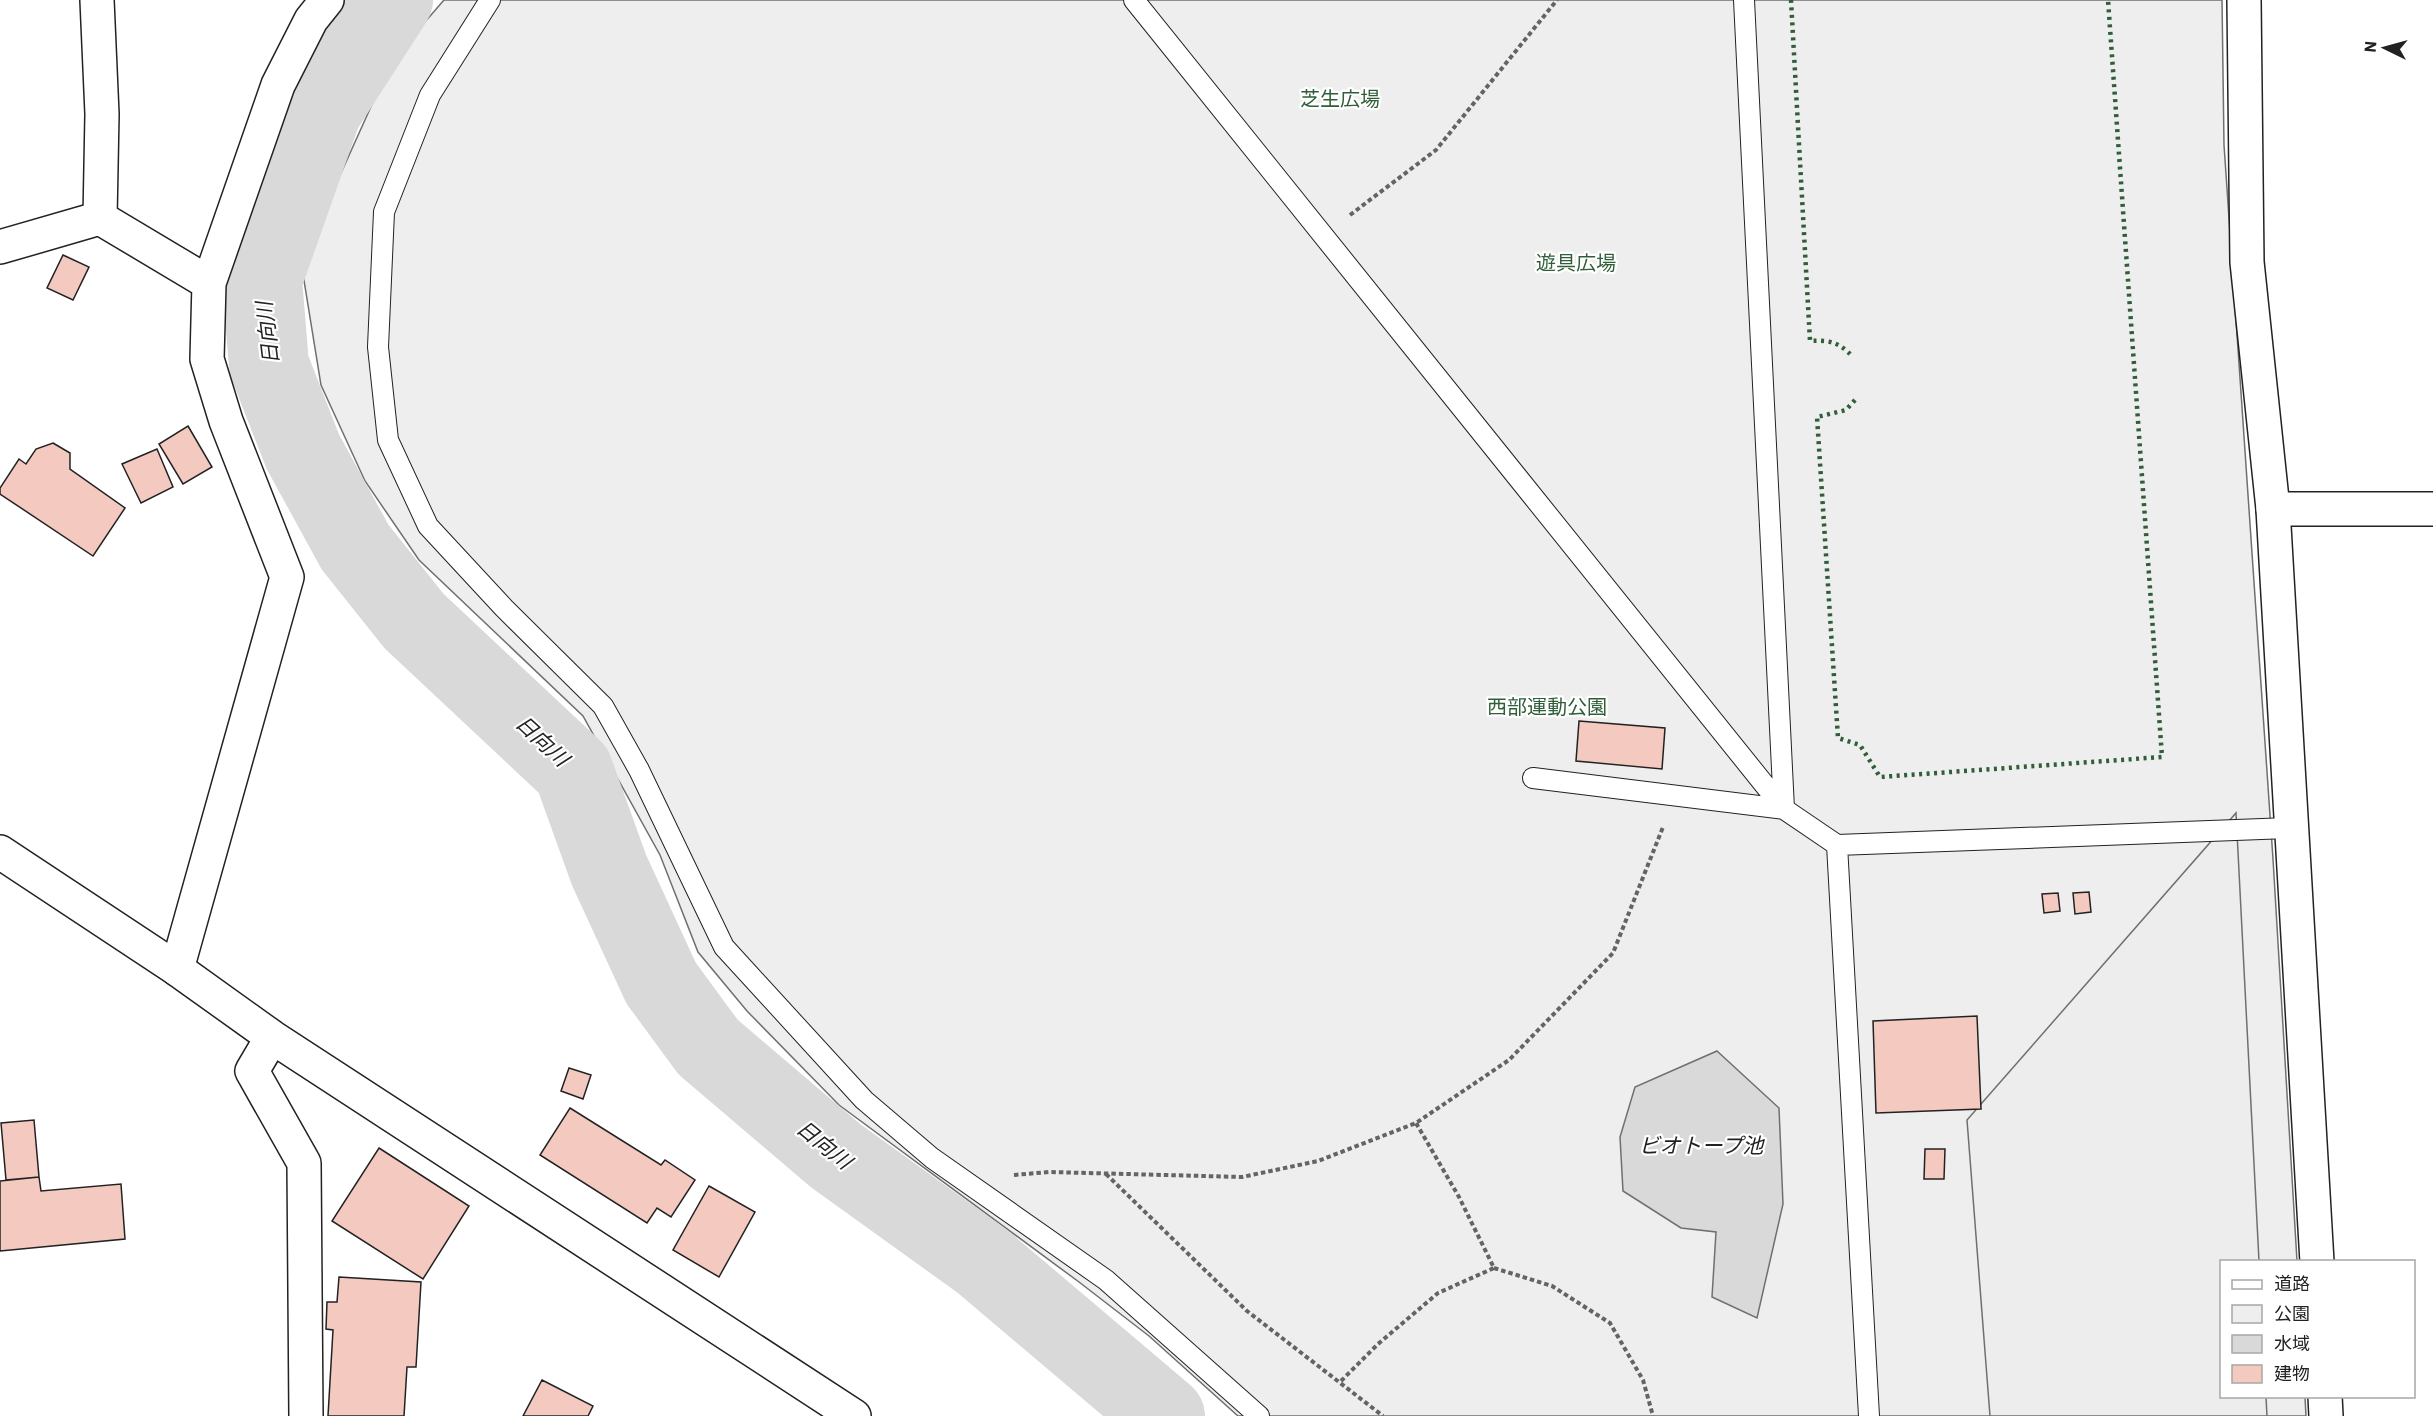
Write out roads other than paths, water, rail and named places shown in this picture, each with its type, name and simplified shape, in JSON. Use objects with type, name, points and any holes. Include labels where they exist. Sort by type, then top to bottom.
[{"type":"street","points":[[97,0],[102,114],[100,218]]},
{"type":"street","points":[[177,969],[287,577],[226,421],[207,359],[209,283],[278,85],[311,20],[327,0]]},
{"type":"street","points":[[2244,0],[2247,262],[2272,509],[2317,1260]]},
{"type":"street","points":[[0,247],[100,218],[209,283]]},
{"type":"street","points":[[2272,509],[2433,508]]},
{"type":"street","points":[[0,852],[177,969],[272,1037],[854,1416]]},
{"type":"street","points":[[272,1037],[252,1071],[304,1163],[306,1416]]},
{"type":"street","points":[[2325,1398],[2326,1416]]},
{"type":"lane","points":[[490,0],[430,94],[384,212],[378,347],[388,440],[428,526],[504,608],[603,706],[639,770],[724,947],[864,1100],[932,1158],[1106,1280],[1259,1416]]},
{"type":"lane","points":[[1134,0],[1784,809],[1837,844],[2291,828]]},
{"type":"lane","points":[[1744,0],[1784,809]]},
{"type":"lane","points":[[1533,778],[1784,809]]},
{"type":"lane","points":[[1837,844],[1869,1416]]},
{"type":"water","name":"ビオトープ池","points":[[1717,1051],[1779,1108],[1783,1204],[1757,1318],[1712,1297],[1716,1232],[1681,1228],[1623,1191],[1620,1137],[1635,1087]]},
{"type":"waterway","name":"日向川","points":[[393,0],[322,110],[262,280],[269,365],[303,452],[355,547],[414,621],[573,770],[609,870],[661,983],[708,1047],[836,1156],[982,1261],[1165,1416]]},
{"type":"park label","name":"芝生広場","points":[[1340,99]]},
{"type":"park label","name":"遊具広場","points":[[1576,263]]},
{"type":"park label","name":"西部運動公園","points":[[1547,707]]}]
